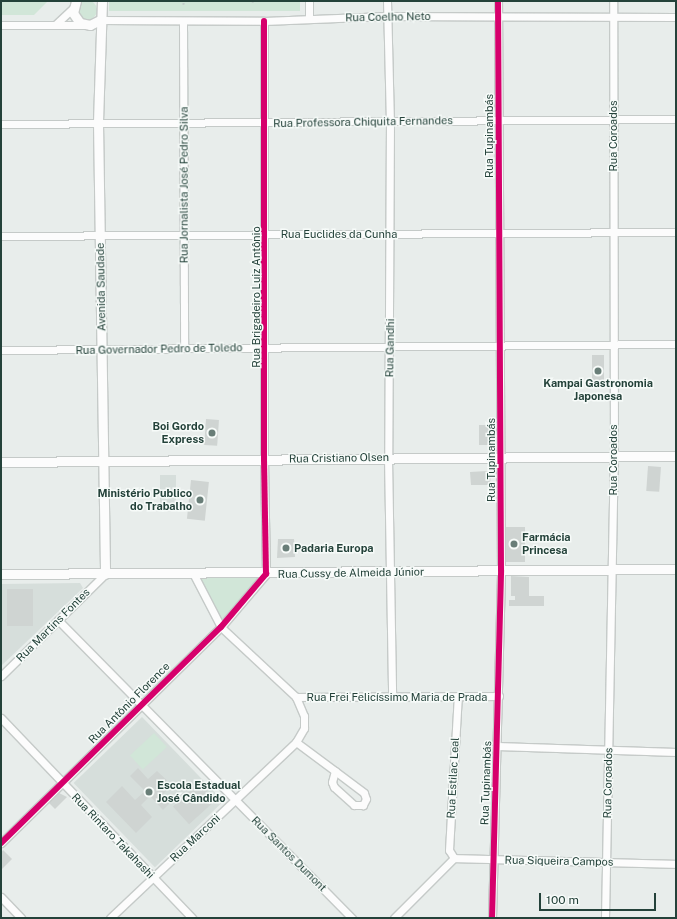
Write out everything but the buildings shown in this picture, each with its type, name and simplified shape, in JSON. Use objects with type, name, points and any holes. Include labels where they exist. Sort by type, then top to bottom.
[{"type":"street","name":"Avenida Saudade","points":[[102,1],[100,20],[98,123],[103,349],[105,574]]},
{"type":"street","points":[[309,1],[309,19]]},
{"type":"street","name":"Rua Gandhi","points":[[387,1],[390,121],[390,346],[388,458],[392,696]]},
{"type":"street","name":"Rua Tupinambás","points":[[492,918],[499,696],[501,570],[498,1]]},
{"type":"street","name":"Rua Coroados","points":[[605,918],[614,455],[613,1]]},
{"type":"street","points":[[75,4],[76,20],[86,25]]},
{"type":"street","points":[[56,24],[75,4]]},
{"type":"street","name":"Rua Coelho Neto","points":[[100,20],[264,21],[387,16],[676,17]]},
{"type":"street","points":[[1,25],[86,25],[100,20]]},
{"type":"street","name":"Rua Jornalista José Pedro Silva","points":[[183,21],[184,348]]},
{"type":"street","name":"Rua Brigadeiro Luiz Antônio","points":[[264,21],[266,234],[264,459],[266,574]]},
{"type":"street","name":"Rua Professora Chiquita Fernandes","points":[[1,124],[184,124],[676,119]]},
{"type":"street","name":"Rua Euclides da Cunha","points":[[1,236],[676,232]]},
{"type":"street","name":"Rua Governador Pedro de Toledo","points":[[1,350],[676,344]]},
{"type":"street","name":"Rua Cristiano Olsen","points":[[1,462],[614,455],[676,456]]},
{"type":"street","name":"Rua Cussy de Almeida Júnior","points":[[1,574],[266,574],[676,569]]},
{"type":"street","points":[[193,573],[221,627],[296,697]]},
{"type":"street","name":"Rua Martins Fontes","points":[[1,676],[105,574]]},
{"type":"street","name":"Rua Antônio Florence","points":[[1,843],[221,627],[266,574]]},
{"type":"street","name":"Rua Santos Dumont","points":[[58,620],[352,918]]},
{"type":"street","name":"Rua Estilac Leal","points":[[454,858],[449,850],[458,696]]},
{"type":"street","name":"Rua Frei Felicíssimo Maria de Prada","points":[[296,697],[499,696]]},
{"type":"street","name":"Rua Marconi","points":[[110,918],[296,742],[304,728],[304,716],[296,697]]},
{"type":"street","name":"Rua Rintaro Takahashi","points":[[1,718],[192,918]]},
{"type":"street","points":[[296,742],[335,771],[364,793],[366,799],[363,805],[354,805],[334,787],[332,782],[335,771]]},
{"type":"street","points":[[497,746],[676,752]]},
{"type":"street","points":[[394,918],[454,858]]},
{"type":"street","name":"Rua Siqueira Campos","points":[[454,858],[676,864]]},
{"type":"street","points":[[1,897],[21,918]]},
{"type":"shaded area","points":[[160,475],[176,475],[176,508],[160,508]]},
{"type":"shaded area","points":[[80,583],[83,588],[1,666],[1,584]]},
{"type":"shaded area","name":"Escola Estadual José Cândido","points":[[142,717],[223,801],[155,867],[74,783]]},
{"type":"green space","points":[[87,0],[94,3],[97,10],[94,17],[87,20],[80,17],[77,10],[80,3]]},
{"type":"green space","points":[[1,1],[48,1],[34,15],[1,15]]},
{"type":"green space","points":[[109,1],[300,1],[300,11],[109,11]]},
{"type":"green space","points":[[195,575],[265,575],[221,625]]},
{"type":"green space","points":[[154,733],[167,747],[143,769],[130,756]]},
{"type":"cycle path","points":[[492,918],[501,570],[498,1]]},
{"type":"cycle path","points":[[1,843],[221,627],[266,574],[264,459],[264,21]]},
{"type":"place","name":"Kampai Gastronomia Japonesa","points":[[598,371]]},
{"type":"place","name":"Boi Gordo Express","points":[[212,433]]},
{"type":"place","name":"Ministério Publico do Trabalho","points":[[200,500]]},
{"type":"place","name":"Farmácia Princesa","points":[[514,544]]},
{"type":"place","name":"Padaria Europa","points":[[286,548]]},
{"type":"place","name":"Escola Estadual José Cândido","points":[[149,792]]}]
